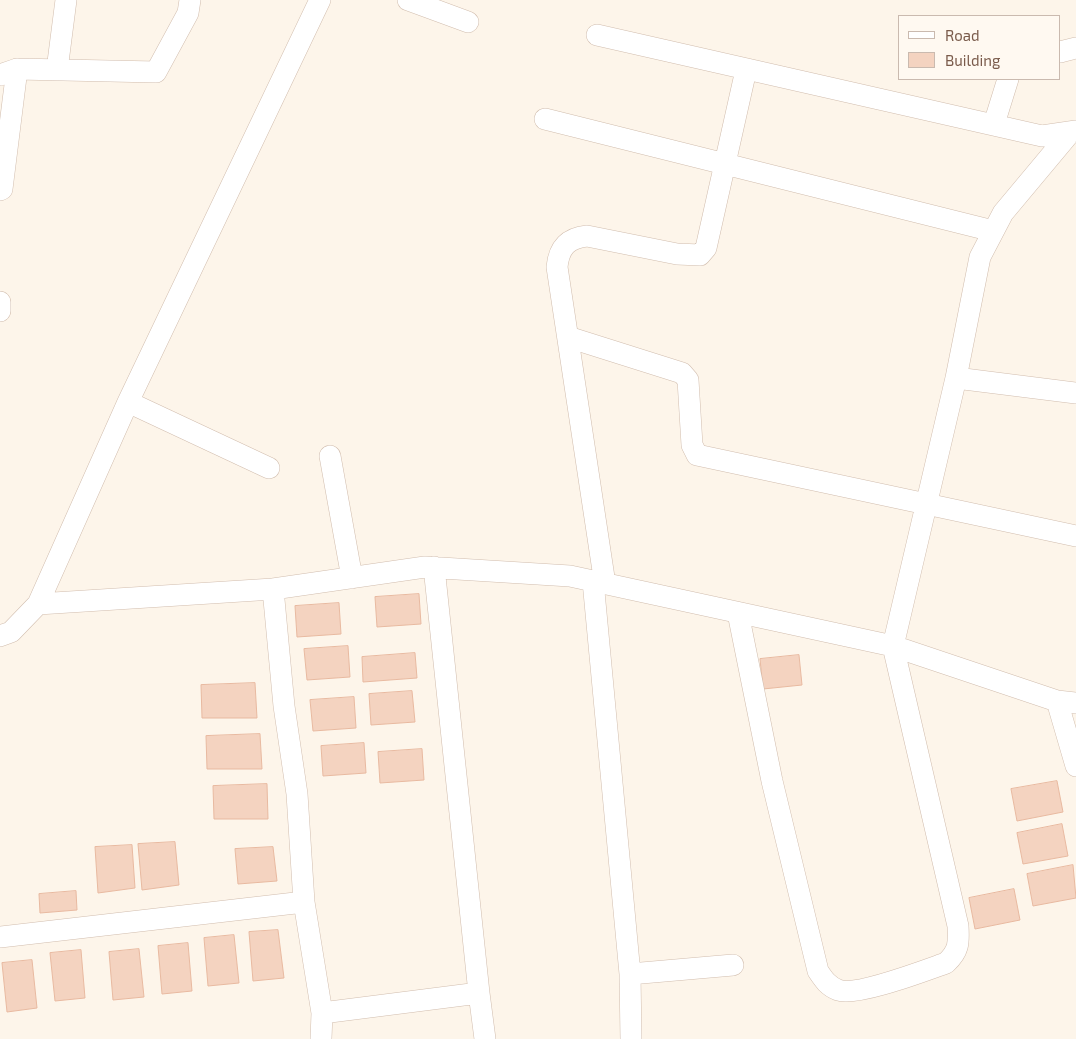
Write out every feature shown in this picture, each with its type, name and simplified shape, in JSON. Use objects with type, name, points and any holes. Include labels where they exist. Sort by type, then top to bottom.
[{"type":"street","points":[[57,70],[66,0]]},
{"type":"street","points":[[0,190],[2,189],[9,72],[57,70],[156,72],[188,13],[190,0]]},
{"type":"street","points":[[0,636],[11,632],[38,604],[128,402],[320,0]]},
{"type":"street","points":[[410,0],[468,22]]},
{"type":"street","points":[[596,36],[1042,136],[1072,132]]},
{"type":"street","points":[[1061,52],[1076,48]]},
{"type":"street","points":[[630,1039],[630,974],[599,583],[568,337],[557,267],[558,257],[564,245],[574,238],[587,236],[677,254],[700,255],[706,248],[727,164],[746,70]]},
{"type":"street","points":[[994,124],[1008,80]]},
{"type":"street","points":[[545,118],[993,231]]},
{"type":"street","points":[[738,613],[772,781],[818,972],[827,984],[839,991],[860,990],[946,963],[960,945],[958,926],[893,646],[956,378],[980,258],[1003,213],[1072,132]]},
{"type":"street","points":[[0,302],[0,311]]},
{"type":"street","points":[[568,337],[682,373],[688,380],[692,445],[697,455],[1076,536]]},
{"type":"street","points":[[956,378],[1076,393]]},
{"type":"street","points":[[128,402],[269,468]]},
{"type":"street","points":[[330,456],[352,578]]},
{"type":"street","points":[[38,604],[273,589],[434,567],[570,576],[893,646],[1067,702],[1076,766]]},
{"type":"street","points":[[434,567],[485,1039]]},
{"type":"street","points":[[273,589],[284,706],[297,794],[304,902],[322,1013],[321,1039]]},
{"type":"street","points":[[0,938],[304,902]]},
{"type":"street","points":[[630,974],[733,965]]},
{"type":"street","points":[[322,1013],[479,994]]},
{"type":"building","points":[[419,594],[421,624],[377,627],[375,597]]},
{"type":"building","points":[[339,603],[341,634],[297,637],[295,606]]},
{"type":"building","points":[[348,646],[350,677],[307,680],[304,649]]},
{"type":"building","points":[[415,653],[417,678],[363,682],[362,657]]},
{"type":"building","points":[[799,655],[802,685],[763,689],[760,659]]},
{"type":"building","points":[[255,683],[257,718],[202,718],[201,685]]},
{"type":"building","points":[[412,691],[415,722],[371,725],[369,694]]},
{"type":"building","points":[[354,697],[356,728],[313,731],[310,700]]},
{"type":"building","points":[[260,734],[262,769],[207,769],[206,736]]},
{"type":"building","points":[[364,743],[366,773],[323,776],[321,746]]},
{"type":"building","points":[[422,749],[424,780],[380,783],[378,752]]},
{"type":"building","points":[[1057,781],[1063,812],[1017,821],[1011,789]]},
{"type":"building","points":[[267,784],[268,819],[214,819],[213,786]]},
{"type":"building","points":[[1062,824],[1068,856],[1023,864],[1017,833]]},
{"type":"building","points":[[175,842],[179,885],[142,890],[138,844]]},
{"type":"building","points":[[132,845],[135,888],[98,893],[95,847]]},
{"type":"building","points":[[273,847],[277,881],[238,884],[235,849]]},
{"type":"building","points":[[1073,865],[1076,898],[1033,906],[1027,874]]},
{"type":"building","points":[[1014,889],[1020,920],[975,929],[969,898]]},
{"type":"building","points":[[76,891],[77,910],[40,913],[39,894]]},
{"type":"building","points":[[278,930],[284,978],[253,981],[249,932]]},
{"type":"building","points":[[234,935],[239,983],[208,986],[204,938]]},
{"type":"building","points":[[188,943],[192,991],[162,994],[158,946]]},
{"type":"building","points":[[139,949],[144,997],[113,1000],[109,952]]},
{"type":"building","points":[[81,950],[85,998],[55,1001],[50,953]]},
{"type":"building","points":[[32,960],[37,1008],[7,1012],[2,963]]}]
